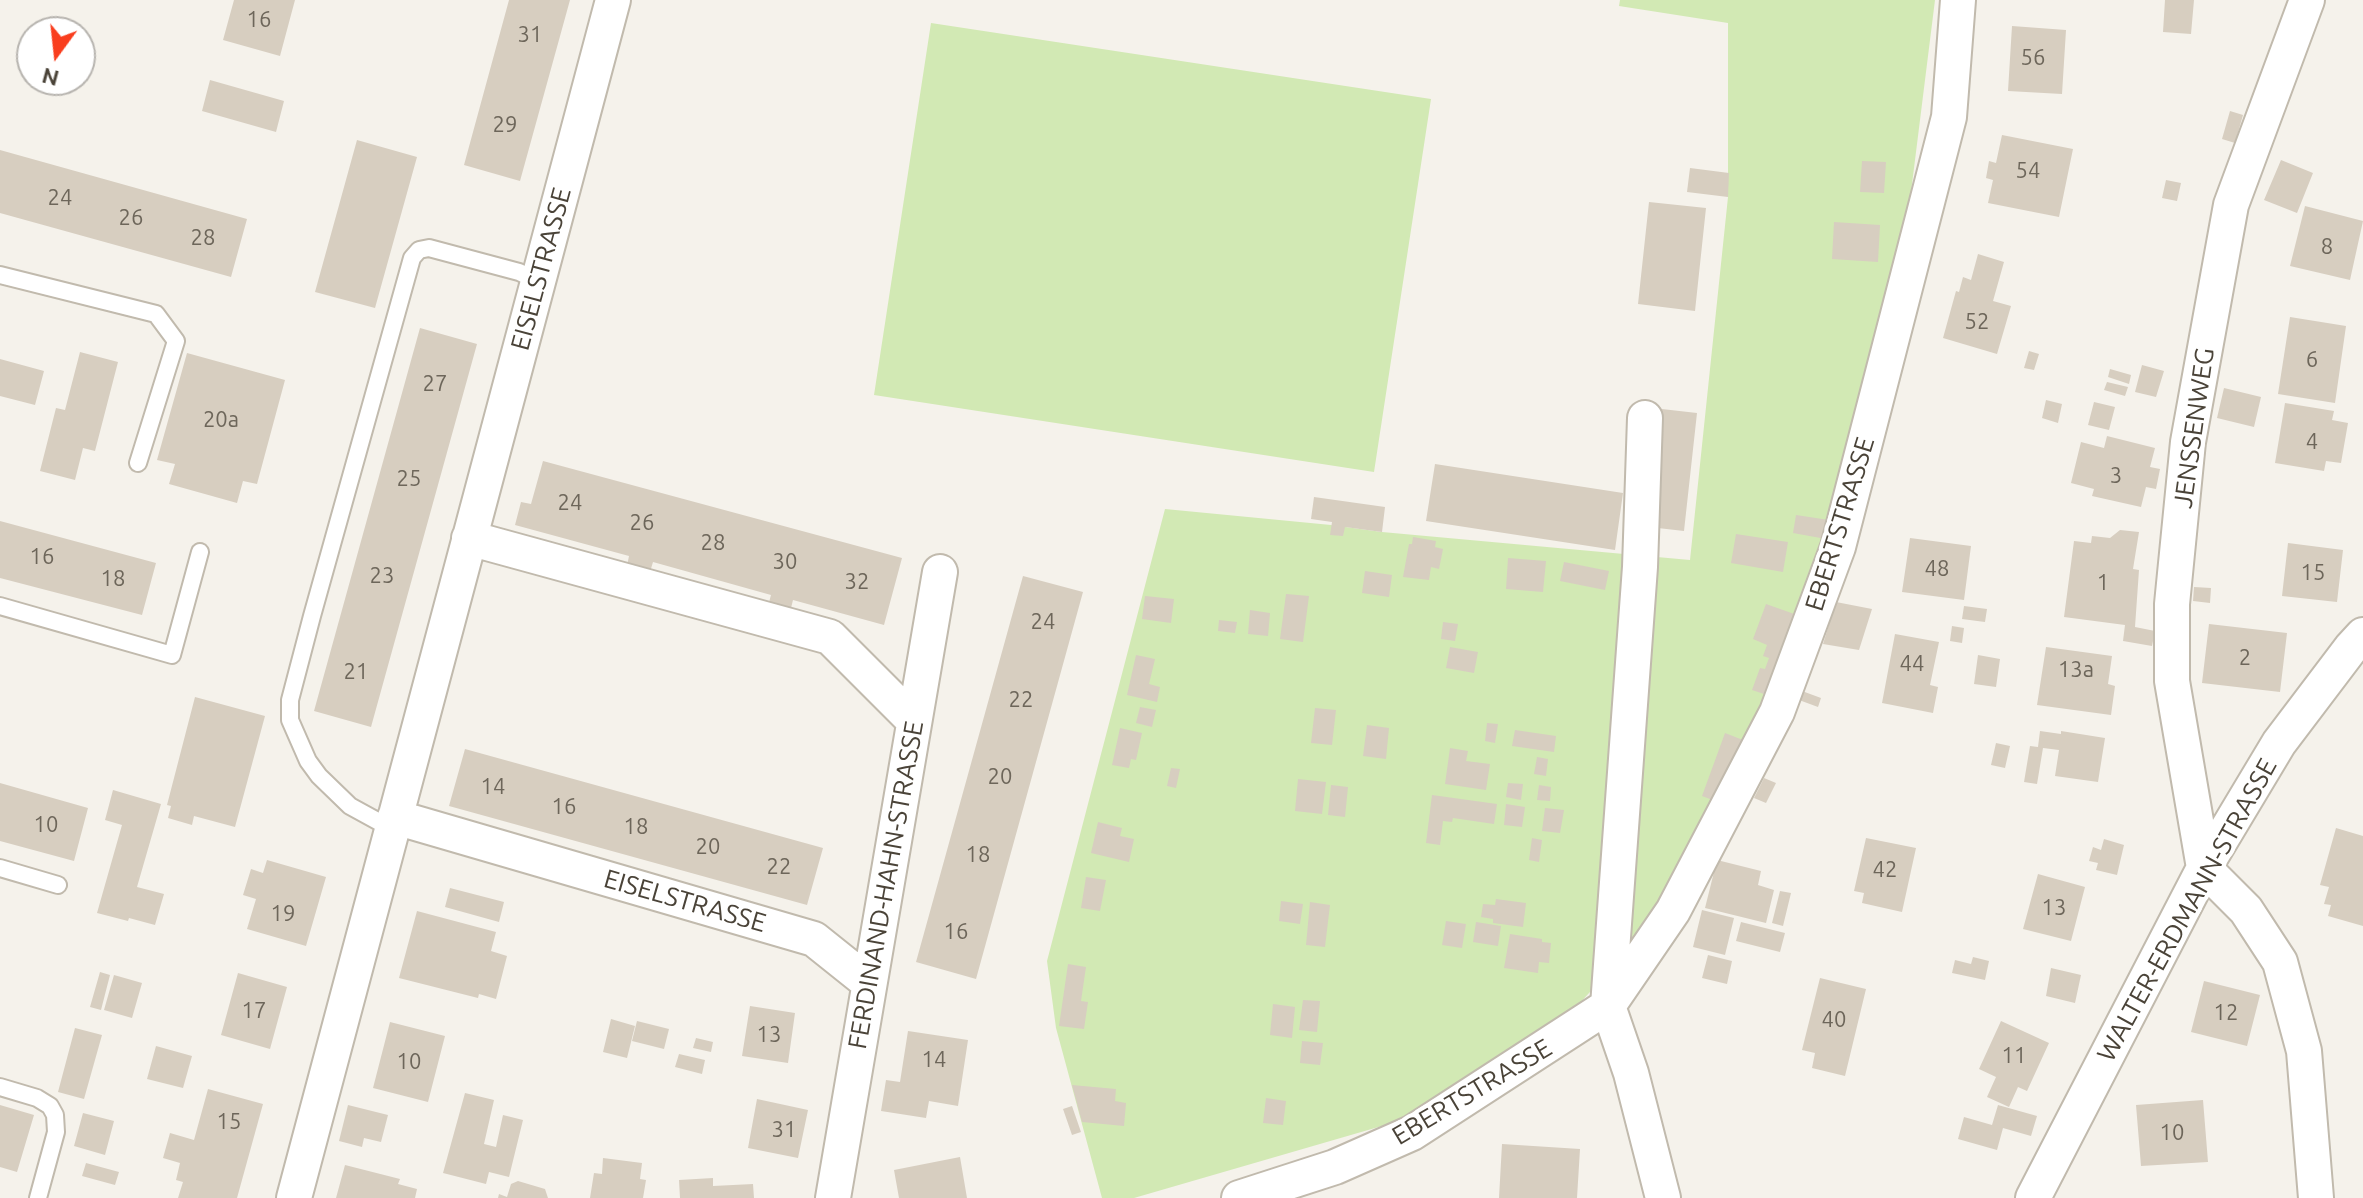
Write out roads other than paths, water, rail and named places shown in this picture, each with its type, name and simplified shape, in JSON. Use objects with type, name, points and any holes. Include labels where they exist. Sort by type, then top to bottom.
[{"type":"street","name":"EISELSTRASSE","points":[[294,1198],[613,0]]},
{"type":"street","name":"EBERTSTRASSE","points":[[1239,1198],[1335,1183],[1608,1006],[1673,911],[1777,712],[1838,547],[1949,117],[1958,0]]},
{"type":"street","name":"JENSSENWEG","points":[[2204,868],[2172,681],[2172,604],[2188,442],[2231,205],[2307,0]]},
{"type":"street","points":[[1645,418],[1640,567],[1608,1006],[1631,1073],[1663,1198]]},
{"type":"street","points":[[469,538],[830,637],[914,721]]},
{"type":"street","name":"FERDINAND-HAHN-STRASSE","points":[[833,1198],[940,572]]},
{"type":"street","name":"WALTER-ERDMANN-STRASSE","points":[[2033,1198],[2204,868],[2279,743],[2363,635]]},
{"type":"street","name":"EISELSTRASSE","points":[[393,823],[814,939],[869,983]]},
{"type":"street","points":[[2204,868],[2246,910],[2280,962],[2304,1051],[2316,1198]]},
{"type":"lane","points":[[393,823],[350,806],[319,776],[308,761],[290,720],[290,700],[312,616],[412,258],[419,250],[429,248],[519,272],[538,281]]},
{"type":"lane","points":[[0,275],[156,314],[176,341],[138,463]]},
{"type":"lane","points":[[0,606],[172,655],[200,552]]},
{"type":"lane","points":[[0,868],[58,885]]},
{"type":"lane","points":[[0,1087],[37,1098],[50,1106],[55,1115],[56,1132],[38,1198]]}]
